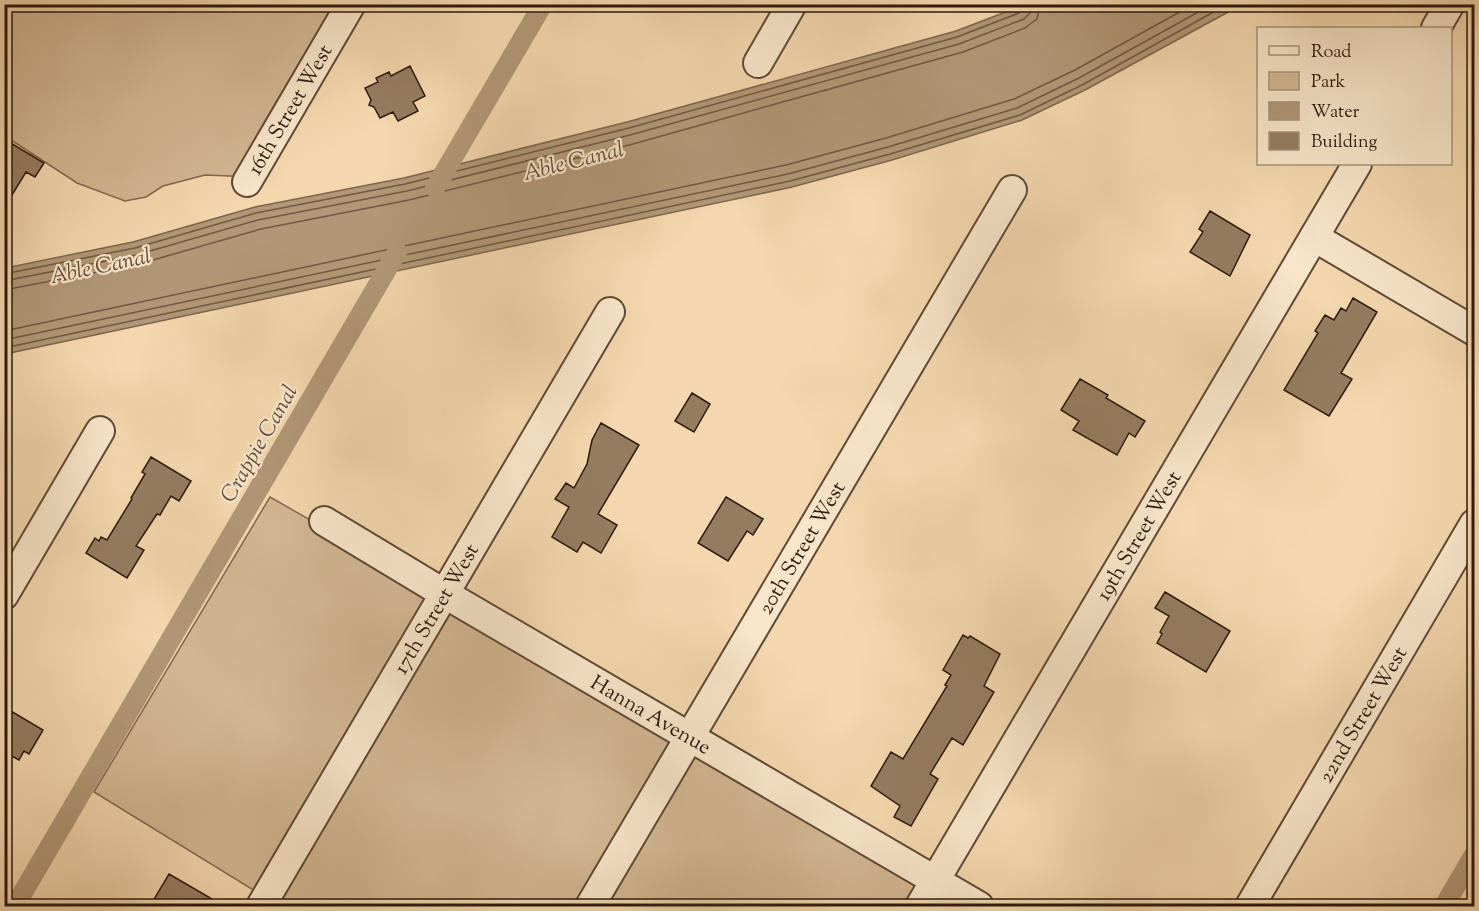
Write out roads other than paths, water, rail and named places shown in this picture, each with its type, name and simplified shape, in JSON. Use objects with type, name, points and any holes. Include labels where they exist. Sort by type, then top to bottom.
[{"type":"street","name":"16th Street West","points":[[246,182],[351,4]]},
{"type":"street","points":[[758,63],[792,4]]},
{"type":"street","points":[[1437,27],[1450,4]]},
{"type":"street","name":"19th Street West","points":[[920,906],[1356,165]]},
{"type":"street","name":"20th Street West","points":[[590,906],[1012,190]]},
{"type":"street","points":[[1314,237],[1474,331]]},
{"type":"street","name":"17th Street West","points":[[261,906],[610,312]]},
{"type":"street","points":[[4,595],[100,431]]},
{"type":"street","name":"Hanna Avenue","points":[[324,521],[979,906]]},
{"type":"street","name":"22nd Street West","points":[[1250,906],[1474,524]]},
{"type":"water","name":"Able Canal","points":[[1024,5],[1241,5],[1085,90],[1022,120],[892,160],[792,187],[5,354],[5,268],[133,242],[255,207],[404,178],[627,122],[956,31]]},
{"type":"waterway","name":"Crappie Canal","points":[[435,188],[543,4]]},
{"type":"waterway","name":"Crappie Canal","points":[[15,906],[397,252]]},
{"type":"waterway","points":[[1444,906],[1474,855]]}]
